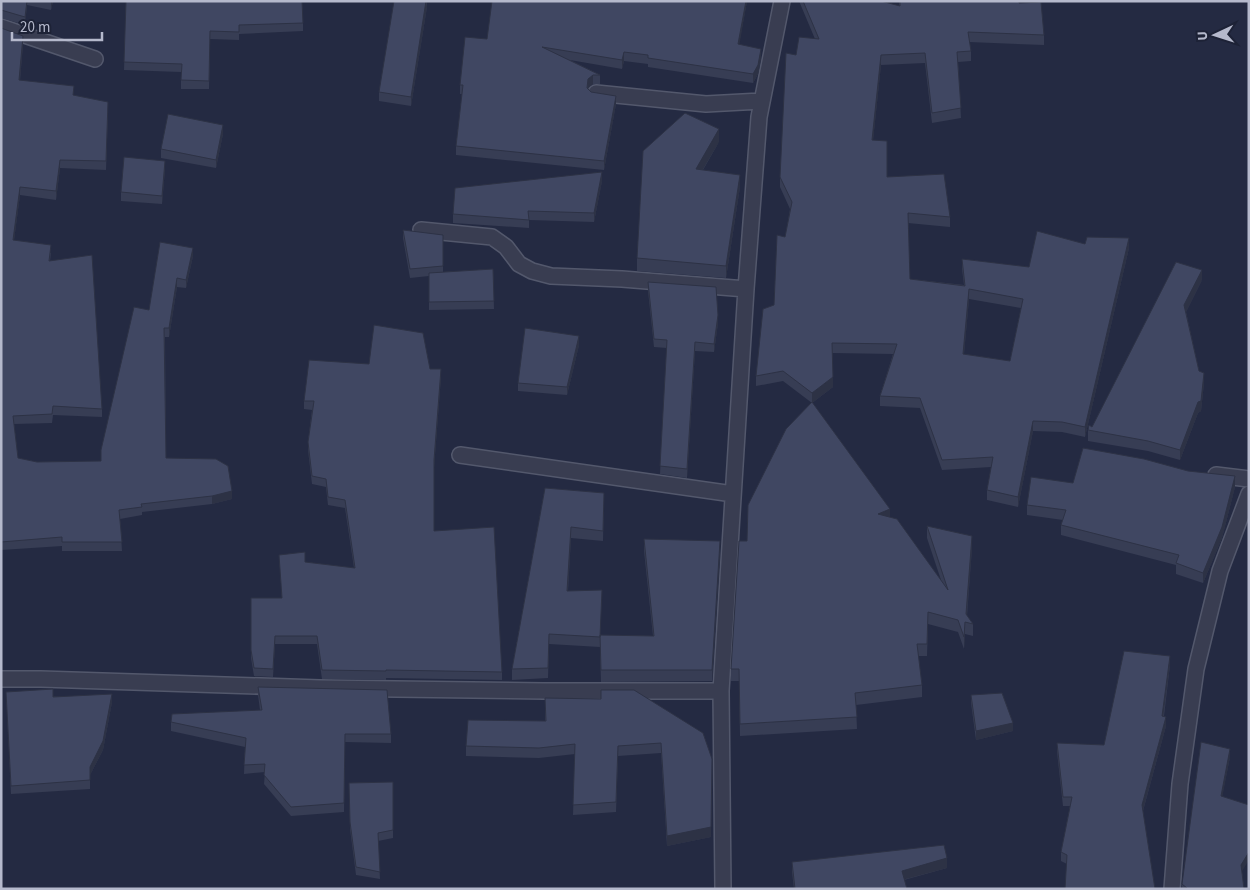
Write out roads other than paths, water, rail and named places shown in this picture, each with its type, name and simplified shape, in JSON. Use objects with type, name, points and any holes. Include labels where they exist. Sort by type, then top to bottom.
[{"type":"street","points":[[723,889],[721,691],[746,290],[759,117],[782,1]]},
{"type":"street","points":[[1,27],[95,59]]},
{"type":"street","points":[[596,93],[706,104],[761,101]]},
{"type":"street","points":[[421,230],[492,237],[506,248],[519,264],[532,271],[551,276],[622,279],[746,290]]},
{"type":"street","points":[[460,454],[734,494]]},
{"type":"street","points":[[1198,473],[1249,480]]},
{"type":"street","points":[[1172,889],[1180,784],[1196,669],[1220,571],[1249,494]]},
{"type":"street","points":[[1,679],[544,692],[721,691]]}]
